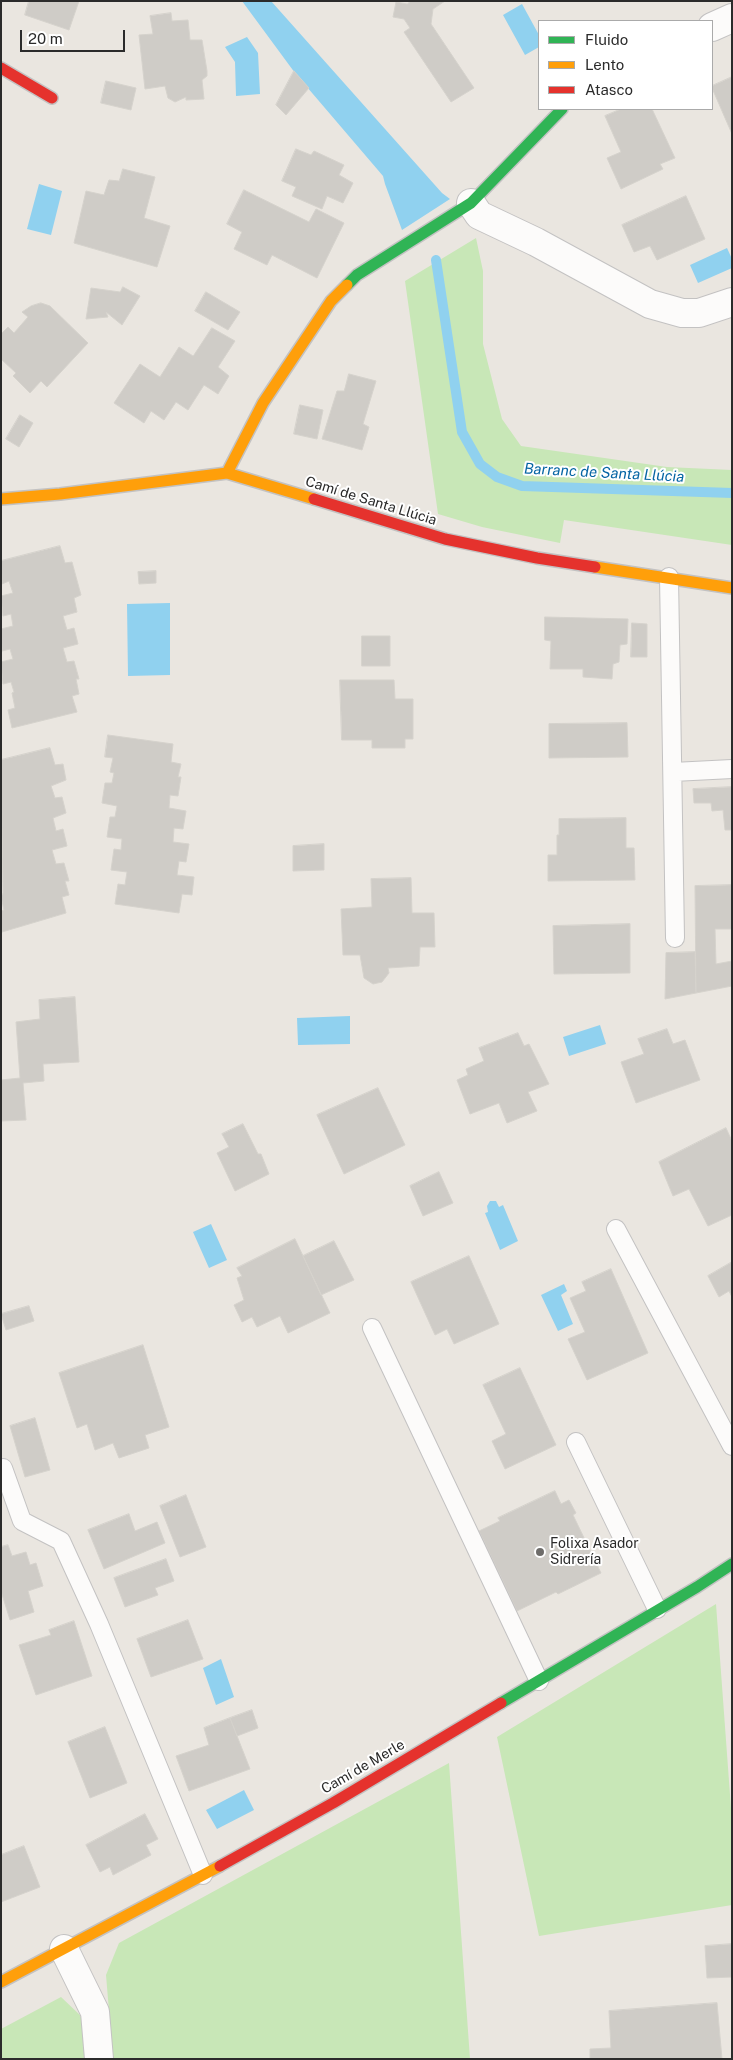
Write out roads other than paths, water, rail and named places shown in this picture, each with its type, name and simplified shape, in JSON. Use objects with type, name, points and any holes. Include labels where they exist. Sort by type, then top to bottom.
[{"type":"street","points":[[713,27],[732,18]]},
{"type":"street","points":[[1,68],[52,98]]},
{"type":"street","points":[[227,473],[263,403],[331,301],[357,275],[471,203],[561,110]]},
{"type":"street","points":[[471,203],[479,215],[536,242],[650,304],[682,314],[699,313],[732,302]]},
{"type":"street","name":"Camí de Santa Llúcia","points":[[1,499],[60,494],[227,473],[445,539],[537,558],[732,588]]},
{"type":"street","name":"Camí de Merle","points":[[1,1982],[333,1803],[697,1587],[732,1564]]},
{"type":"street","points":[[64,1949],[95,2012],[99,2059]]},
{"type":"lane","points":[[669,577],[674,938]]},
{"type":"lane","points":[[673,772],[732,769]]},
{"type":"lane","points":[[616,1229],[732,1446]]},
{"type":"lane","points":[[372,1328],[539,1681]]},
{"type":"lane","points":[[576,1442],[657,1609]]},
{"type":"lane","points":[[4,1468],[22,1521],[61,1541],[99,1624],[202,1875]]},
{"type":"water","points":[[242,1],[271,1],[442,193],[450,199],[402,230],[383,176],[295,73]]},
{"type":"water","points":[[522,4],[538,33],[538,48],[525,55],[503,15]]},
{"type":"water","points":[[247,37],[258,53],[260,94],[236,96],[235,62],[225,47]]},
{"type":"water","points":[[39,184],[62,191],[51,235],[27,229]]},
{"type":"water","points":[[727,248],[732,259],[732,268],[698,283],[690,265]]},
{"type":"water","points":[[170,603],[170,675],[128,676],[127,604]]},
{"type":"water","points":[[350,1016],[350,1044],[298,1045],[297,1018]]},
{"type":"water","points":[[600,1025],[606,1044],[569,1056],[563,1037]]},
{"type":"water","points":[[490,1201],[496,1201],[499,1207],[503,1205],[518,1241],[500,1250],[485,1213],[488,1212],[487,1206]]},
{"type":"water","points":[[211,1224],[227,1260],[209,1268],[193,1232]]},
{"type":"water","points":[[564,1284],[567,1291],[561,1295],[573,1324],[558,1331],[541,1295]]},
{"type":"water","points":[[221,1659],[234,1697],[216,1705],[203,1668]]},
{"type":"water","points":[[244,1790],[254,1810],[217,1829],[206,1810]]},
{"type":"waterway","name":"Barranc de Santa Llúcia","points":[[436,260],[462,432],[480,464],[497,477],[522,486],[732,493]]},
{"type":"place","name":"Folixa Asador Sidrería","points":[[540,1552]]}]
